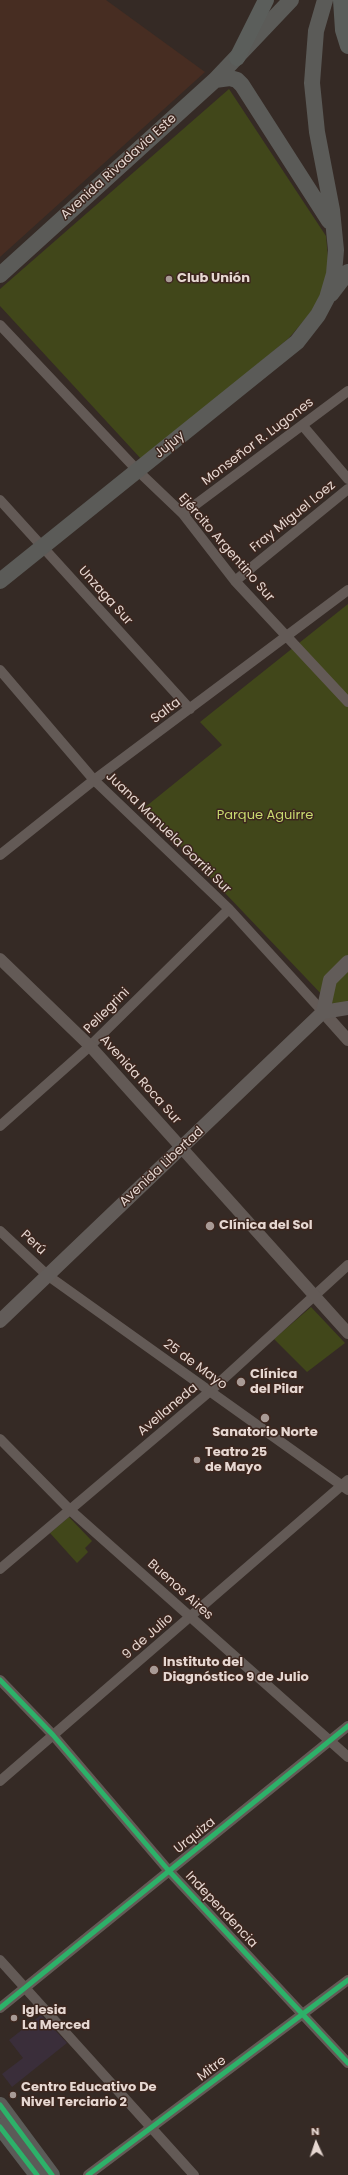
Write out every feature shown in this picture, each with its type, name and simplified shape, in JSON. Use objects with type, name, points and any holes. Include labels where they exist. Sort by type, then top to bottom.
[{"type":"highway","points":[[237,58],[266,0]]},
{"type":"highway","points":[[340,0],[343,30],[348,46]]},
{"type":"main road","name":"Avenida Rivadavia Este","points":[[0,276],[215,80],[291,0]]},
{"type":"main road","name":"Jujuy","points":[[0,581],[297,342],[318,315],[327,298],[344,276],[336,250],[317,132],[312,83],[316,31],[325,0]]},
{"type":"main road","points":[[215,80],[230,78],[237,80],[242,85],[320,204],[334,231]]},
{"type":"main road","points":[[348,962],[330,980],[323,1012],[348,1008]]},
{"type":"main road","name":"Avenida Libertad","points":[[0,1320],[323,1012]]},
{"type":"main road","points":[[0,2105],[52,2175]]},
{"type":"main road","points":[[0,2127],[36,2175]]},
{"type":"street","name":"Ejército Argentino Sur","points":[[0,325],[138,471],[183,514],[235,581],[348,702]]},
{"type":"street","name":"Monseñor R. Lugones","points":[[183,514],[348,391]]},
{"type":"street","points":[[303,426],[348,479]]},
{"type":"street","name":"Fray Miguel Loez","points":[[235,581],[348,489]]},
{"type":"street","name":"Unzaga Sur","points":[[0,500],[190,709]]},
{"type":"street","name":"Salta","points":[[0,855],[94,780],[348,590]]},
{"type":"street","name":"Juana Manuela Gorriti Sur","points":[[0,670],[94,780],[229,909],[323,1012]]},
{"type":"street","name":"Pellegrini","points":[[0,1126],[90,1046],[229,909]]},
{"type":"street","name":"Avenida Roca Sur","points":[[0,959],[90,1046],[348,1333]]},
{"type":"street","points":[[323,1012],[348,1040]]},
{"type":"street","name":"Perú","points":[[0,1231],[47,1274]]},
{"type":"street","name":"Avellaneda","points":[[0,1569],[209,1392],[348,1265]]},
{"type":"street","name":"25 de Mayo","points":[[47,1274],[209,1392],[346,1485]]},
{"type":"street","name":"Buenos Aires","points":[[0,1439],[69,1509],[348,1757]]},
{"type":"street","name":"9 de Julio","points":[[0,1781],[346,1485]]},
{"type":"street","name":"Independencia","points":[[0,1680],[53,1735],[169,1871],[348,2063]]},
{"type":"street","name":"Urquiza","points":[[0,2008],[25,1986],[348,1726]]},
{"type":"street","points":[[0,1960],[194,2175]]},
{"type":"street","name":"Mitre","points":[[88,2175],[348,1980]]},
{"type":"shaded area","points":[[0,0],[106,0],[205,72],[0,257]]},
{"type":"shaded area","points":[[41,2015],[67,2043],[12,2087],[2,2074],[23,2058],[9,2040]]},
{"type":"green space","name":"Club Unión","points":[[229,89],[326,236],[329,268],[318,304],[289,338],[143,461],[0,306],[0,289]]},
{"type":"green space","name":"Parque Aguirre","points":[[348,604],[348,1015],[326,999],[144,808],[222,745],[200,722]]},
{"type":"green space","points":[[311,1307],[345,1343],[307,1372],[274,1339]]},
{"type":"green space","points":[[69,1517],[92,1541],[85,1548],[88,1552],[77,1563],[50,1533]]},
{"type":"cycle path","points":[[0,1680],[53,1735],[169,1871],[348,2063]]},
{"type":"cycle path","points":[[0,2008],[348,1726]]},
{"type":"cycle path","points":[[88,2175],[348,1980]]},
{"type":"cycle path","points":[[0,2105],[52,2175]]},
{"type":"cycle path","points":[[0,2127],[37,2175]]},
{"type":"place","name":"Club Unión","points":[[169,279]]},
{"type":"place","name":"Clínica del Sol","points":[[210,1226]]},
{"type":"place","name":"Clínica del Pilar","points":[[241,1382]]},
{"type":"place","name":"Sanatorio Norte","points":[[265,1418]]},
{"type":"place","name":"Teatro 25 de Mayo","points":[[197,1460]]},
{"type":"place","name":"Instituto del Diagnóstico 9 de Julio","points":[[154,1670]]},
{"type":"place","name":"Iglesia La Merced","points":[[14,2018]]},
{"type":"place","name":"Centro Educativo De Nivel Terciario 2","points":[[13,2095]]}]
